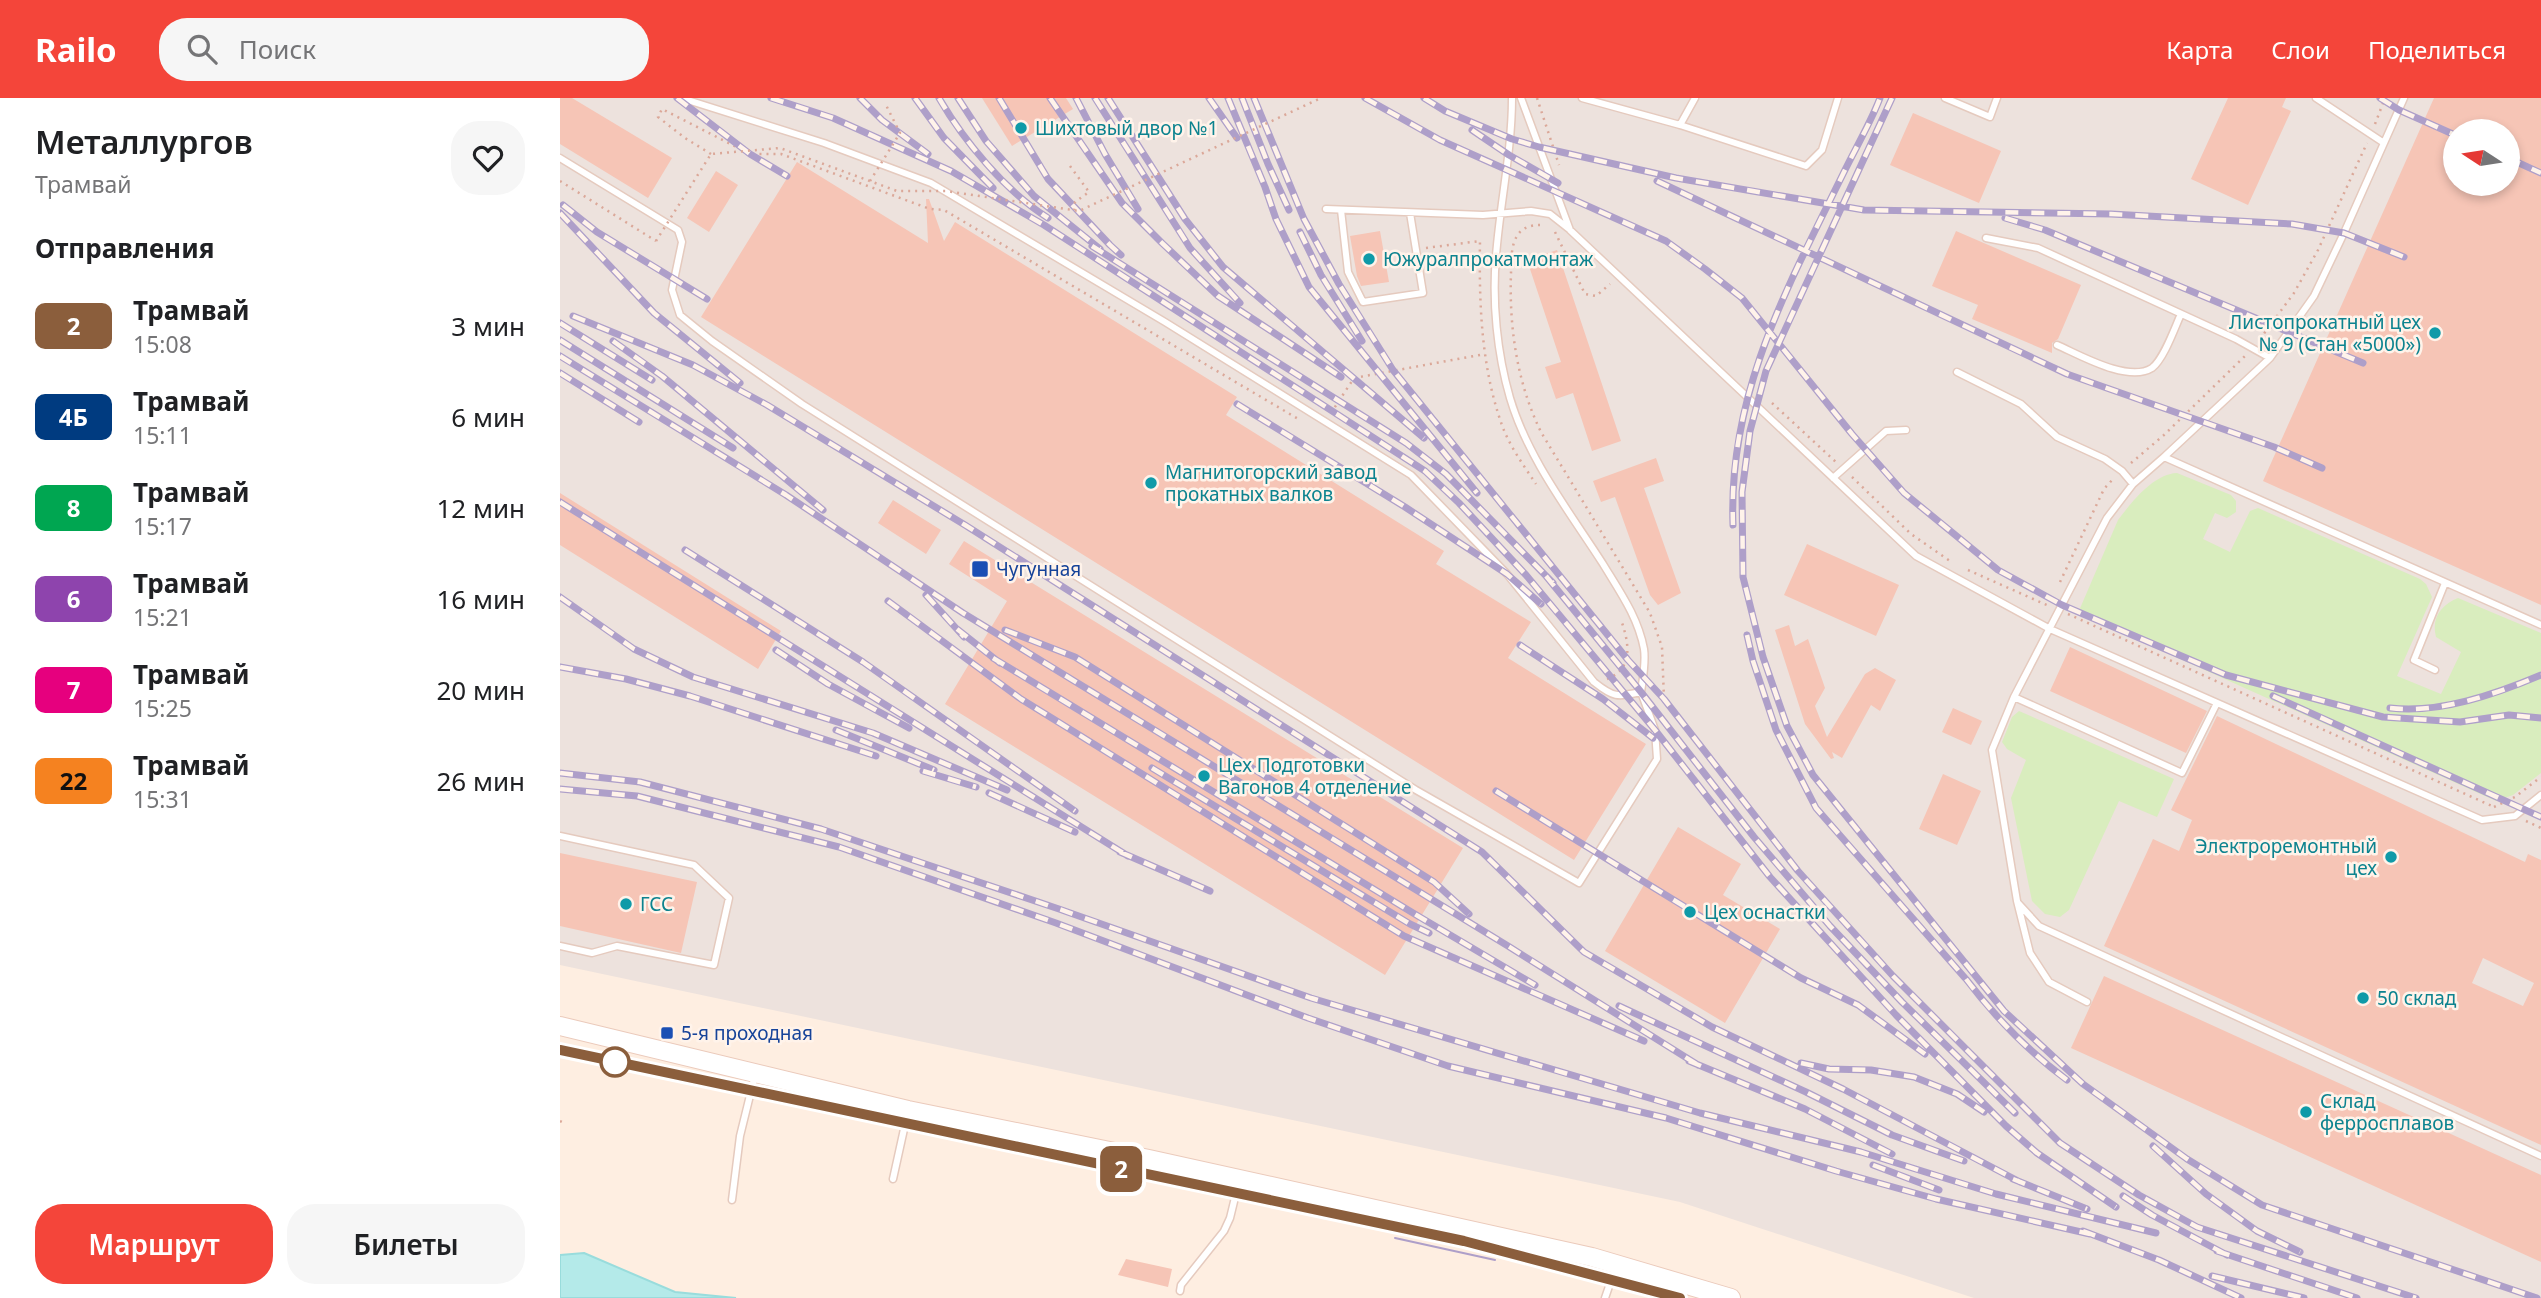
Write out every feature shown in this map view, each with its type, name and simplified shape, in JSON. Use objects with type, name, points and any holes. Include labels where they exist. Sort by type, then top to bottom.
[{"type":"main road","points":[[560,1026],[908,1110],[1239,1179],[1616,1265],[1731,1298]]},
{"type":"lane","points":[[681,98],[824,143],[931,183],[1165,322],[1325,424],[1411,475],[1507,574],[1594,682],[1610,695],[1641,692]]},
{"type":"lane","points":[[560,158],[678,230],[682,242],[672,290],[680,315],[712,341],[814,411],[1405,783],[1579,883],[1657,759],[1655,730],[1641,692],[1644,652],[1635,616],[1525,441],[1510,397],[1494,298],[1496,257],[1512,139],[1512,98]]},
{"type":"lane","points":[[1521,98],[1570,230]]},
{"type":"lane","points":[[1582,98],[1680,125],[1806,166],[1822,150],[1838,98]]},
{"type":"lane","points":[[1680,125],[1695,98]]},
{"type":"lane","points":[[1945,98],[1990,117],[1997,98]]},
{"type":"lane","points":[[2316,98],[2384,143]]},
{"type":"lane","points":[[2087,1002],[2049,982],[2030,953],[2017,901],[1992,750],[2014,697],[2107,518],[2133,484],[2270,358],[2314,296],[2404,98]]},
{"type":"lane","points":[[1326,209],[1501,215],[1531,211],[1550,214],[1618,274],[1916,556],[2050,629],[2482,820],[2515,816],[2541,795]]},
{"type":"lane","points":[[1341,210],[1348,272],[1363,302],[1423,293],[1410,213]]},
{"type":"lane","points":[[1986,238],[2038,248],[2270,358]]},
{"type":"lane","points":[[2057,345],[2112,369],[2136,373],[2153,367],[2165,349],[2181,314]]},
{"type":"lane","points":[[1957,372],[2021,404],[2057,438],[2105,458],[2133,484]]},
{"type":"lane","points":[[1833,478],[1886,431],[1906,429]]},
{"type":"lane","points":[[2164,457],[2541,625]]},
{"type":"lane","points":[[2434,670],[2414,660],[2445,583]]},
{"type":"lane","points":[[2014,697],[2182,773],[2217,703]]},
{"type":"lane","points":[[560,836],[694,865],[729,898],[715,965],[617,946],[592,953],[560,946]]},
{"type":"lane","points":[[2017,901],[2039,926],[2541,1156]]},
{"type":"lane","points":[[732,1200],[740,1136],[755,1073]]},
{"type":"lane","points":[[893,1179],[908,1110]]},
{"type":"lane","points":[[1180,1291],[1181,1285],[1224,1231],[1230,1218],[1239,1179]]},
{"type":"lane","points":[[1605,1298],[1616,1265]]},
{"type":"path","points":[[1321,98],[1079,211],[946,191],[897,191],[780,148],[711,154],[658,117],[662,109],[750,155],[781,154],[930,209],[944,210],[1320,432],[1354,378],[1516,349]]},
{"type":"path","points":[[1537,98],[1559,164]]},
{"type":"path","points":[[2057,588],[2104,489],[2253,348],[2294,293],[2318,250],[2385,98]]},
{"type":"path","points":[[870,181],[900,133],[886,105]]},
{"type":"path","points":[[560,181],[656,241],[711,154]]},
{"type":"path","points":[[1070,166],[1089,192],[1075,202],[1074,210]]},
{"type":"path","points":[[1548,226],[1532,225],[1516,237],[1510,284],[1516,349],[1528,400],[1541,432],[1650,612],[1663,654],[1664,699]]},
{"type":"path","points":[[1552,229],[1585,294],[1596,296],[1618,274]]},
{"type":"path","points":[[1415,249],[1479,241],[1479,298],[1485,354],[1494,398],[1512,447],[1542,493]]},
{"type":"path","points":[[1773,404],[1911,534],[1955,563]]},
{"type":"path","points":[[1963,568],[2494,807]]},
{"type":"path","points":[[2044,604],[2052,599]]},
{"type":"path","points":[[1594,682],[1612,677],[1628,660],[1621,620]]},
{"type":"shaded area","points":[[560,98],[2541,98],[2541,1298],[1974,1298],[1680,1202],[560,965]]},
{"type":"green space","points":[[2177,473],[2231,495],[2236,501],[2236,512],[2227,518],[2215,513],[2203,539],[2230,552],[2250,511],[2258,508],[2426,584],[2432,597],[2397,676],[2441,694],[2461,652],[2436,637],[2436,618],[2442,608],[2458,598],[2541,633],[2541,773],[2513,795],[2496,801],[2078,613],[2118,520],[2151,484],[2159,478]]},
{"type":"green space","points":[[2019,711],[2174,779],[2157,817],[2119,801],[2069,910],[2060,917],[2045,914],[2032,901],[2011,798],[2026,760],[2007,749],[2002,742],[2012,717]]},
{"type":"water","points":[[584,1253],[675,1292],[736,1298],[560,1298],[560,1255]]},
{"type":"building","points":[[560,98],[572,98],[672,158],[648,198],[560,144]]},
{"type":"building","name":"Шихтовый двор №1","points":[[982,98],[1066,98],[1073,109],[1012,146]]},
{"type":"building","points":[[2228,98],[2286,98],[2282,107],[2291,111],[2248,205],[2191,179]]},
{"type":"building","name":"Листопрокатный цех № 9 (Стан «5000»)","points":[[2434,98],[2541,98],[2541,605],[2263,481]]},
{"type":"building","points":[[1913,113],[2001,151],[1979,203],[1890,165]]},
{"type":"building","name":"Магнитогорский завод прокатных валков","points":[[797,162],[928,243],[926,199],[929,199],[944,241],[955,222],[1237,397],[1226,415],[1444,551],[1436,564],[1531,622],[1508,658],[1646,744],[1574,860],[701,317]]},
{"type":"building","points":[[716,171],[738,185],[709,232],[687,218]]},
{"type":"building","name":"Южуралпрокатмонтаж","points":[[1380,231],[1389,282],[1361,286],[1350,236]]},
{"type":"building","points":[[1956,231],[2081,285],[2058,339],[2052,343],[2052,353],[1972,319],[1978,305],[1932,286]]},
{"type":"building","points":[[1557,250],[1621,441],[1592,451],[1573,393],[1556,399],[1545,367],[1561,362],[1527,260]]},
{"type":"building","points":[[1656,458],[1664,481],[1644,488],[1681,593],[1658,605],[1650,595],[1615,497],[1601,502],[1593,481]]},
{"type":"building","points":[[560,493],[781,631],[758,669],[560,545]]},
{"type":"building","points":[[893,500],[941,530],[926,554],[878,523]]},
{"type":"building","name":"Цех Подготовки Вагонов 4 отделение","points":[[964,541],[1463,848],[1385,975],[945,704],[1007,601],[949,564]]},
{"type":"building","points":[[1807,544],[1899,585],[1876,636],[1784,595]]},
{"type":"building","points":[[1789,625],[1795,646],[1808,639],[1825,688],[1815,706],[1827,737],[1865,674],[1875,668],[1896,680],[1880,711],[1871,705],[1842,758],[1832,752],[1834,758],[1831,759],[1805,724],[1775,630]]},
{"type":"building","points":[[2070,647],[2207,711],[2186,753],[2050,691]]},
{"type":"building","points":[[1953,708],[1982,721],[1971,745],[1942,732]]},
{"type":"building","points":[[2217,716],[2525,862],[2528,854],[2541,860],[2541,1145],[2104,946],[2153,839],[2179,851],[2192,820],[2171,810]],"holes":[[[2483,958],[2534,983],[2523,1006],[2472,983]]]},
{"type":"building","points":[[1943,774],[1981,791],[1957,845],[1919,829]]},
{"type":"building","name":"Цех оснастки","points":[[1678,827],[1741,864],[1723,895],[1780,929],[1725,1023],[1605,951]]},
{"type":"building","name":"ГСС","points":[[560,853],[697,882],[681,953],[560,926]]},
{"type":"building","name":"Склад ферросплавов","points":[[2104,976],[2541,1175],[2541,1262],[2071,1048]]},
{"type":"building","points":[[1126,1259],[1172,1269],[1168,1287],[1118,1275]]},
{"type":"tram line","points":[[560,1050],[1464,1242],[1680,1298]]},
{"type":"tram line","name":"2","points":[[560,1050],[1464,1241],[1680,1298]]},
{"type":"tram line","points":[[1395,1238],[1495,1260]]},
{"type":"railway","points":[[677,98],[750,154],[787,176]]},
{"type":"railway","points":[[771,98],[833,118],[951,171],[1044,225],[1425,471],[1526,575],[1655,730],[1770,877],[1896,1015],[2006,1126],[2037,1153],[2116,1207]]},
{"type":"railway","points":[[860,98],[882,120],[928,154]]},
{"type":"railway","points":[[915,98],[944,138],[993,188]]},
{"type":"railway","points":[[939,98],[961,131],[1001,180],[1048,218]]},
{"type":"railway","points":[[958,98],[986,141],[1034,196],[1100,249]]},
{"type":"railway","points":[[999,98],[1048,179],[1121,255]]},
{"type":"railway","points":[[1050,98],[1122,203],[1162,243],[1218,296],[1341,377]]},
{"type":"railway","points":[[1076,98],[1138,209]]},
{"type":"railway","points":[[1095,98],[1190,248],[1240,303]]},
{"type":"railway","points":[[1108,98],[1185,219],[1223,267],[1424,438]]},
{"type":"railway","points":[[1209,98],[1237,138]]},
{"type":"railway","points":[[1228,98],[1276,219],[1309,287],[1477,493]]},
{"type":"railway","points":[[1242,98],[1289,210]]},
{"type":"railway","points":[[1254,98],[1304,219],[1339,284],[1393,370],[1628,660],[1664,699],[1798,871],[1893,976],[2060,1143],[2139,1195],[2197,1227],[2416,1298]]},
{"type":"railway","points":[[1365,98],[1440,140],[1666,241],[1705,269],[1742,298],[1852,434],[1904,493],[1998,570],[2062,605],[2226,675],[2383,717],[2460,722],[2509,715],[2541,718]]},
{"type":"railway","points":[[1424,98],[1445,111],[1512,139],[1539,147],[1676,178],[1864,210],[2111,214],[2292,224],[2344,233],[2404,257]]},
{"type":"railway","points":[[1733,525],[1734,477],[1740,431],[1765,343],[1801,259],[1880,98]]},
{"type":"railway","points":[[1892,98],[1766,371],[1750,431],[1742,492],[1743,577],[1763,657],[1787,726],[1813,775],[2004,1011],[2083,1084],[2187,1159],[2262,1205],[2537,1298]]},
{"type":"railway","points":[[2380,98],[2399,110],[2443,130]]},
{"type":"railway","points":[[1472,130],[1558,183]]},
{"type":"railway","points":[[2520,163],[2541,173]]},
{"type":"railway","points":[[1657,181],[2067,374],[2274,447],[2322,468]]},
{"type":"railway","points":[[563,205],[597,232],[707,299]]},
{"type":"railway","points":[[560,213],[654,313],[740,383]]},
{"type":"railway","points":[[2005,218],[2045,230],[2363,363]]},
{"type":"railway","points":[[1300,232],[1321,275],[1362,341]]},
{"type":"railway","points":[[1092,246],[1406,443],[1446,474],[1553,583]]},
{"type":"railway","points":[[573,316],[693,365],[767,405],[965,525],[1482,852],[1584,952],[1712,1027],[1843,1089],[2020,1182]]},
{"type":"railway","points":[[560,323],[652,380]]},
{"type":"railway","points":[[560,340],[733,448]]},
{"type":"railway","points":[[613,341],[662,376],[823,510]]},
{"type":"railway","points":[[560,356],[786,495],[963,613],[1698,1065]]},
{"type":"railway","points":[[560,373],[639,422]]},
{"type":"railway","points":[[1237,404],[1405,507],[1507,574],[1541,604]]},
{"type":"railway","points":[[560,502],[1128,856]]},
{"type":"railway","points":[[685,550],[863,662],[1075,811]]},
{"type":"railway","points":[[1546,576],[1754,837],[1830,926],[1902,1002],[2015,1113]]},
{"type":"railway","points":[[926,595],[964,637]]},
{"type":"railway","points":[[560,597],[634,649],[693,677],[873,733],[1007,790]]},
{"type":"railway","points":[[888,601],[1021,699],[1404,936],[1644,1041]]},
{"type":"railway","points":[[957,629],[1000,663]]},
{"type":"railway","points":[[1005,630],[1075,657],[1434,882],[1469,914]]},
{"type":"railway","points":[[1747,635],[1776,730],[1816,808],[1965,978]]},
{"type":"railway","points":[[1520,645],[1603,699],[1653,738]]},
{"type":"railway","points":[[776,650],[828,684],[909,728]]},
{"type":"railway","points":[[993,658],[1535,985]]},
{"type":"railway","points":[[560,667],[626,679],[690,696],[876,756]]},
{"type":"railway","points":[[2390,708],[2428,708],[2467,701],[2541,675]]},
{"type":"railway","points":[[2273,696],[2541,817]]},
{"type":"railway","points":[[836,730],[934,770]]},
{"type":"railway","points":[[1152,768],[1429,933]]},
{"type":"railway","points":[[923,771],[976,787]]},
{"type":"railway","points":[[560,773],[640,782],[821,829],[1311,998],[1700,1113],[1861,1152],[1996,1194],[2156,1233]]},
{"type":"railway","points":[[560,789],[637,796],[839,847],[1056,923],[1308,1018],[1448,1066],[1666,1118],[1936,1199],[2090,1234]]},
{"type":"railway","points":[[1496,791],[1801,978],[1858,1005],[1925,1054]]},
{"type":"railway","points":[[989,793],[1075,832]]},
{"type":"railway","points":[[1120,852],[1210,891]]},
{"type":"railway","points":[[1966,979],[2013,1033],[2067,1080]]},
{"type":"railway","points":[[1619,1006],[1806,1092],[1892,1135],[1964,1161]]},
{"type":"railway","points":[[1689,1061],[1805,1109],[1892,1154]]},
{"type":"railway","points":[[1801,1063],[1829,1069],[1871,1070],[1914,1077],[1957,1094],[1984,1112]]},
{"type":"railway","points":[[2153,1146],[2206,1194],[2257,1231],[2300,1252]]},
{"type":"railway","points":[[1873,1165],[1939,1190]]},
{"type":"railway","points":[[2013,1179],[2087,1209]]},
{"type":"railway","points":[[2123,1196],[2152,1215],[2227,1255]]},
{"type":"railway","points":[[2083,1231],[2159,1260],[2241,1298]]},
{"type":"railway","points":[[2217,1251],[2357,1298]]},
{"type":"railway","points":[[2212,1276],[2304,1298]]},
{"type":"place","name":"Шихтовый двор №1","points":[[1021,128]]},
{"type":"place","name":"Южуралпрокатмонтаж","points":[[1369,259]]},
{"type":"place","name":"Листопрокатный цех № 9 (Стан «5000»)","points":[[2435,333]]},
{"type":"place","name":"Магнитогорский завод прокатных валков","points":[[1151,483]]},
{"type":"place","name":"Чугунная","points":[[980,569]]},
{"type":"place","name":"Цех Подготовки Вагонов 4 отделение","points":[[1204,776]]},
{"type":"place","name":"Электроремонтный цех","points":[[2391,857]]},
{"type":"place","name":"ГСС","points":[[626,904]]},
{"type":"place","name":"Цех оснастки","points":[[1690,912]]},
{"type":"place","name":"50 склад","points":[[2363,998]]},
{"type":"place","name":"5-я проходная","points":[[667,1033]]},
{"type":"place","name":"Склад ферросплавов","points":[[2306,1112]]}]
